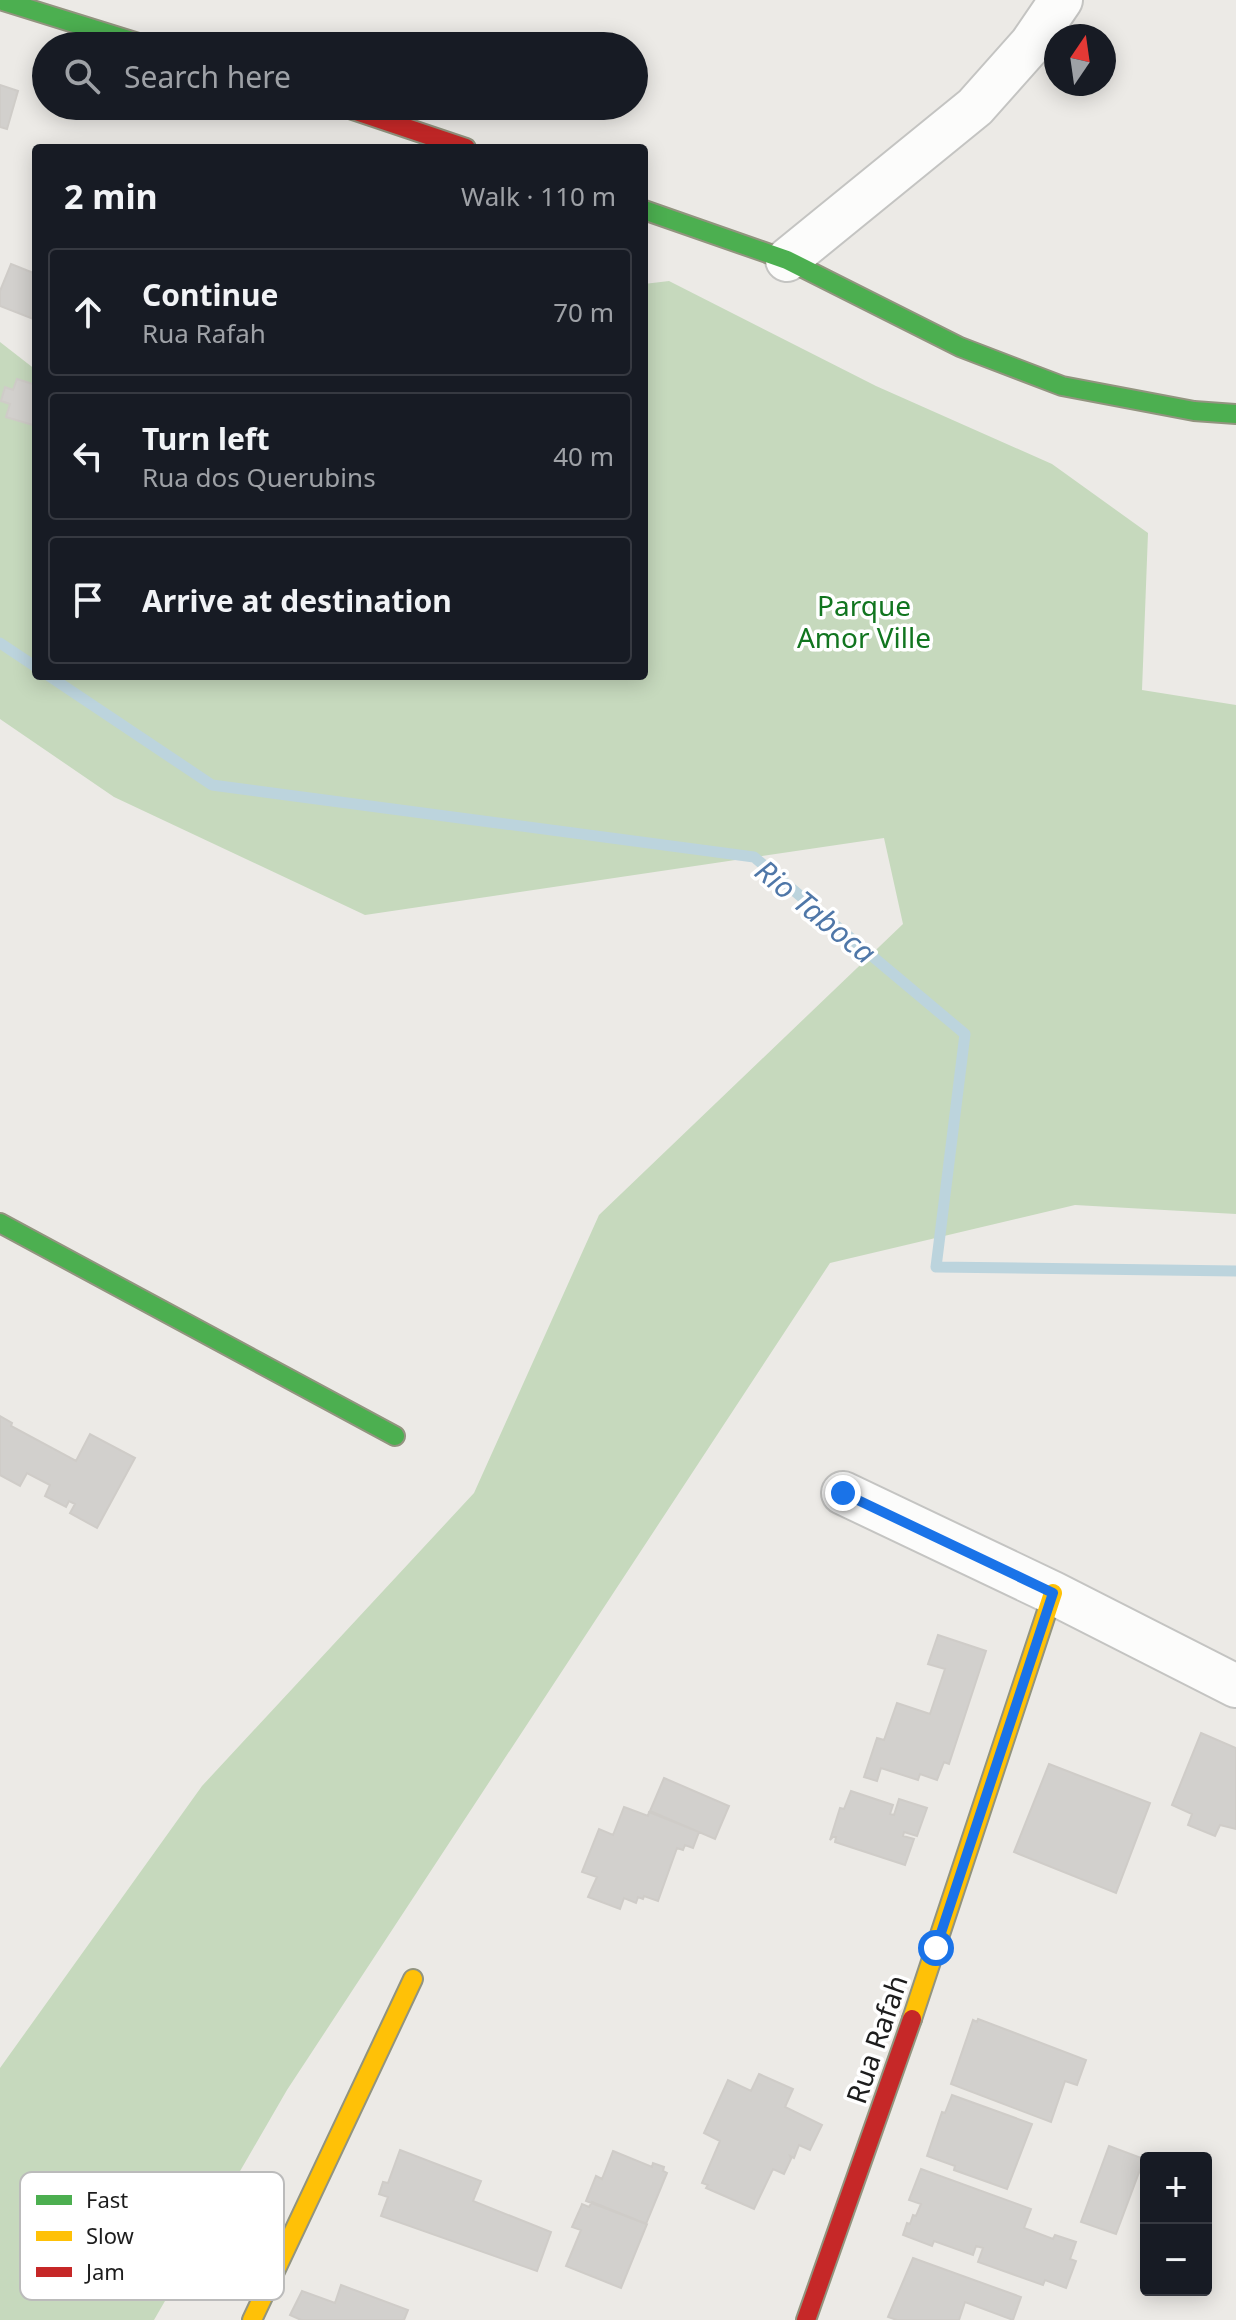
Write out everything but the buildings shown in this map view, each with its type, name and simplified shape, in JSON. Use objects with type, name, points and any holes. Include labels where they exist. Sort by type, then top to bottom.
[{"type":"street","points":[[0,0],[103,32]]},
{"type":"street","points":[[787,260],[975,107],[1031,44],[1061,0]]},
{"type":"street","points":[[383,120],[454,144]]},
{"type":"street","points":[[648,211],[787,260],[960,347],[1062,386],[1194,411],[1236,414]]},
{"type":"street","points":[[0,1223],[395,1436]]},
{"type":"street","points":[[843,1493],[1053,1593],[1236,1686]]},
{"type":"street","name":"Rua Rafah","points":[[806,2320],[897,2066],[1053,1593]]},
{"type":"street","points":[[284,2252],[413,1979]]},
{"type":"street","points":[[252,2320],[261,2300]]},
{"type":"green space","name":"Parque Amor Ville","points":[[669,281],[876,386],[1052,464],[1148,533],[1142,690],[1236,705],[1236,1214],[1075,1205],[830,1263],[287,2090],[240,2172],[20,2172],[20,2300],[166,2300],[154,2320],[0,2320],[0,2068],[202,1786],[474,1493],[599,1215],[903,924],[884,838],[365,915],[114,797],[0,719],[0,342],[32,367],[32,680],[648,680],[648,284]]},
{"type":"waterway","name":"Rio Taboca","points":[[0,643],[32,664]]},
{"type":"waterway","name":"Rio Taboca","points":[[55,680],[212,785],[754,857],[965,1034],[936,1267],[1236,1271]]},
{"type":"traffic: fast","points":[[0,0],[103,32]]},
{"type":"traffic: fast","points":[[648,211],[787,260],[960,347],[1062,386],[1194,411],[1236,414]]},
{"type":"traffic: fast","points":[[0,1223],[395,1436]]},
{"type":"traffic: slow","points":[[912,2019],[1053,1593]]},
{"type":"traffic: slow","points":[[284,2252],[413,1979]]},
{"type":"traffic: slow","points":[[252,2320],[261,2300]]},
{"type":"traffic: jam","points":[[383,120],[454,144]]},
{"type":"traffic: jam","points":[[806,2320],[912,2019]]},
{"type":"route","points":[[843,1493],[1053,1593],[936,1948]]}]
